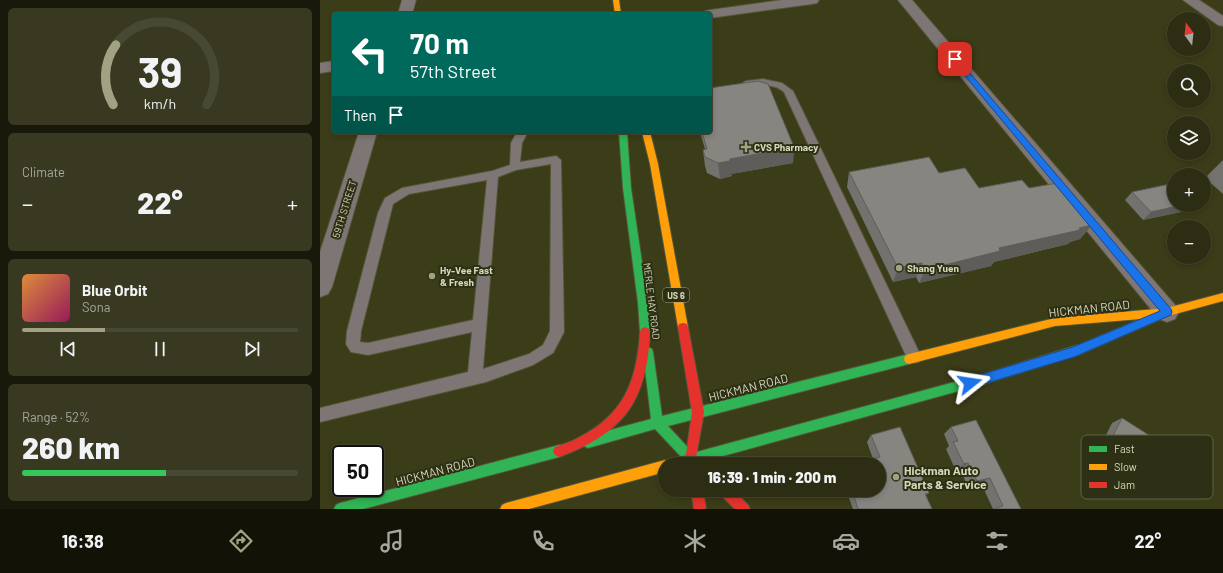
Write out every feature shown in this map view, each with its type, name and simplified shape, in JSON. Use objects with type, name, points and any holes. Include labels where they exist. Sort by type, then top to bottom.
[{"type":"main road","points":[[616,0],[618,12]]},
{"type":"main road","name":"MERLE HAY ROAD","points":[[623,134],[624,169],[657,423]]},
{"type":"main road","name":"US 6","points":[[646,134],[654,164],[698,412],[694,457]]},
{"type":"main road","name":"HICKMAN ROAD","points":[[711,457],[1074,352],[1167,312],[1223,297]]},
{"type":"main road","name":"HICKMAN ROAD","points":[[340,509],[698,412],[1055,322],[1167,312]]},
{"type":"main road","points":[[572,447],[599,433],[616,418],[630,401],[640,378],[645,356],[644,324]]},
{"type":"main road","points":[[657,423],[688,457]]},
{"type":"main road","points":[[506,509],[658,468]]},
{"type":"main road","points":[[698,497],[700,509]]},
{"type":"main road","points":[[731,497],[744,509]]},
{"type":"street","points":[[406,12],[409,0]]},
{"type":"street","points":[[712,14],[812,0]]},
{"type":"street","points":[[905,0],[1167,312]]},
{"type":"street","points":[[1190,0],[1223,22]]},
{"type":"street","points":[[320,68],[332,66]]},
{"type":"street","name":"59TH STREET","points":[[320,287],[367,134]]},
{"type":"lane","points":[[739,86],[761,82],[783,85],[788,91],[914,357]]},
{"type":"lane","points":[[515,167],[516,146],[520,134]]},
{"type":"lane","points":[[320,414],[475,377],[533,359],[548,349],[557,332],[556,160],[515,167],[493,175],[406,191],[389,201],[384,213],[356,324],[353,344],[356,348],[368,350],[478,325]]},
{"type":"lane","points":[[475,377],[478,325],[493,175]]},
{"type":"building","name":"CVS Pharmacy","points":[[758,81],[768,84],[794,147],[730,159],[730,161],[718,163],[705,157],[703,150],[707,149],[703,134],[712,134],[712,88]]},
{"type":"building","points":[[929,157],[939,173],[965,168],[979,188],[1022,180],[1029,188],[1058,183],[1092,225],[1079,228],[1080,230],[999,248],[1000,251],[925,270],[922,263],[898,268],[849,172]]},
{"type":"building","points":[[1167,185],[1167,208],[1151,212],[1132,192]]},
{"type":"building","points":[[1122,418],[1149,435],[1113,435]]},
{"type":"building","points":[[976,420],[1021,509],[994,509],[1003,506],[990,478],[977,481],[968,463],[964,464],[953,442],[958,441],[951,427]]},
{"type":"building","name":"Hickman Auto Parts & Service","points":[[900,427],[929,493],[925,494],[932,509],[858,509],[854,497],[886,497],[886,457],[880,457],[871,435]]},
{"type":"traffic: fast","points":[[623,134],[627,188],[643,303],[645,332]]},
{"type":"traffic: fast","points":[[698,457],[984,379],[1078,350]]},
{"type":"traffic: fast","points":[[648,352],[657,423],[689,457]]},
{"type":"traffic: fast","points":[[588,442],[698,412],[909,359]]},
{"type":"traffic: fast","points":[[340,509],[559,451]]},
{"type":"traffic: slow","points":[[616,0],[618,12]]},
{"type":"traffic: slow","points":[[646,134],[654,164],[683,327]]},
{"type":"traffic: slow","points":[[1078,350],[1167,312],[1223,297]]},
{"type":"traffic: slow","points":[[909,359],[1055,322],[1167,312]]},
{"type":"traffic: slow","points":[[506,509],[658,468]]},
{"type":"traffic: jam","points":[[683,327],[698,412],[691,457]]},
{"type":"traffic: jam","points":[[559,451],[579,444],[597,434],[612,422],[624,408],[634,391],[640,373],[644,353],[645,332]]},
{"type":"traffic: jam","points":[[698,497],[700,509]]},
{"type":"traffic: jam","points":[[731,497],[744,509]]},
{"type":"place","name":"CVS Pharmacy","points":[[746,147]]},
{"type":"place","name":"Shang Yuen","points":[[899,268]]},
{"type":"place","name":"Hy-Vee Fast & Fresh","points":[[432,276]]},
{"type":"place","name":"Hickman Auto Parts & Service","points":[[896,477]]},
{"type":"route","points":[[955,59],[1167,312],[1105,340],[1074,352],[970,383]]}]
